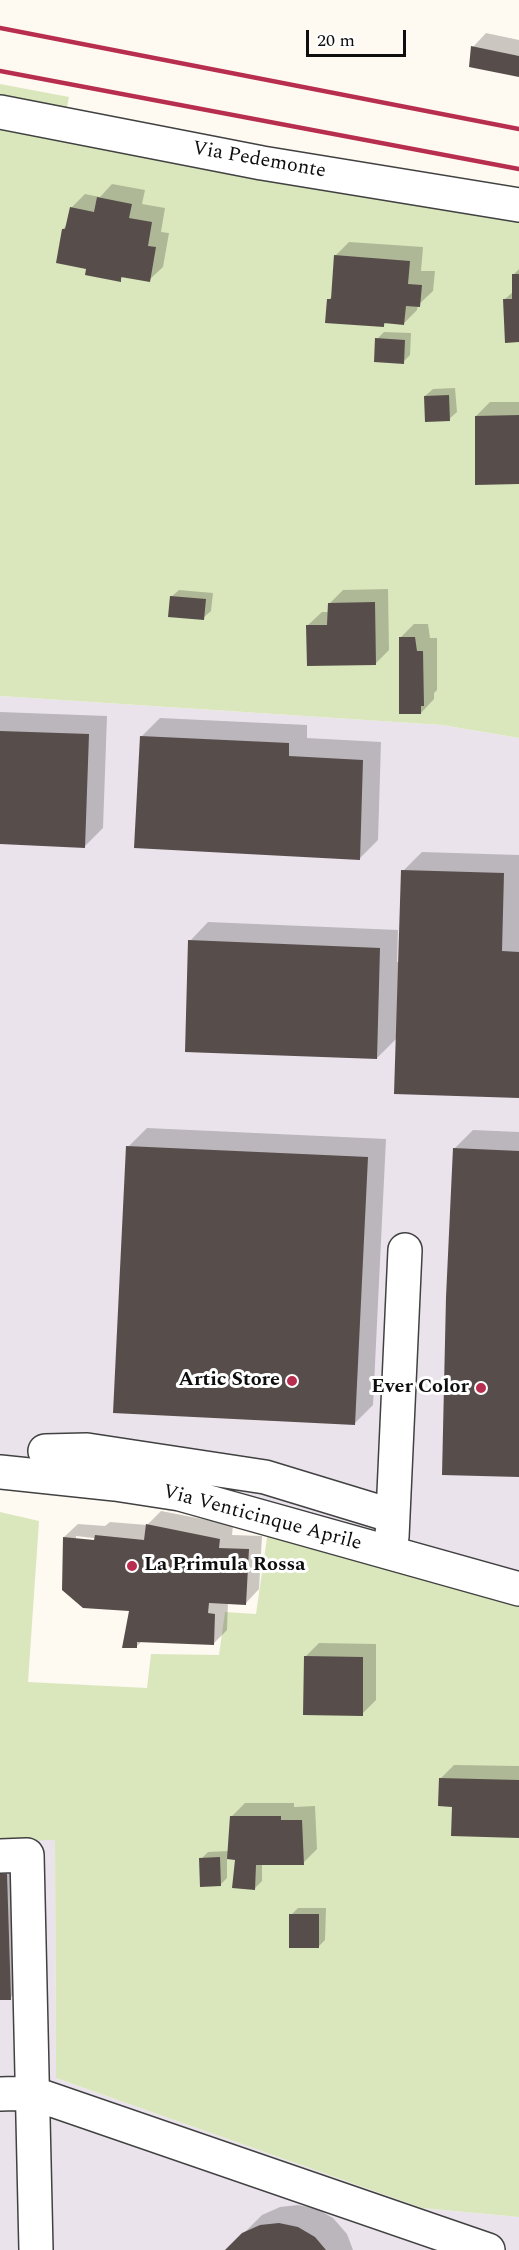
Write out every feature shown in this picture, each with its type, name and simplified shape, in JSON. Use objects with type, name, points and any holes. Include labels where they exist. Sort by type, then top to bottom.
[{"type":"street","name":"Via Pedemonte","points":[[0,112],[262,163],[519,205]]},
{"type":"street","points":[[392,1554],[405,1250]]},
{"type":"street","points":[[45,1451],[87,1450],[265,1477],[393,1516]]},
{"type":"street","name":"Via Venticinque Aprile","points":[[0,1472],[115,1484],[180,1494],[519,1589]]},
{"type":"street","points":[[0,1856],[27,1855],[16,2093],[36,2250]]},
{"type":"street","points":[[16,2093],[488,2250]]},
{"type":"shaded area","points":[[0,696],[442,725],[519,738],[519,1572],[187,1482],[0,1455]]},
{"type":"shaded area","points":[[55,1839],[56,2078],[422,2208],[519,2217],[519,2250],[0,2250],[0,1841]]},
{"type":"green space","points":[[0,84],[69,97],[65,117],[0,104]]},
{"type":"green space","points":[[0,124],[519,216],[519,738],[442,725],[0,696]]},
{"type":"green space","points":[[0,1512],[39,1521],[28,1682],[147,1688],[151,1654],[219,1655],[225,1612],[256,1614],[268,1531],[519,1604],[519,2217],[422,2208],[56,2078],[55,1840],[0,1841]]},
{"type":"building","points":[[471,46],[519,56],[519,77],[469,67]]},
{"type":"building","points":[[97,197],[132,204],[129,218],[152,222],[148,246],[156,247],[150,282],[121,277],[121,282],[85,275],[86,269],[56,263],[62,229],[65,229],[70,207],[94,212]]},
{"type":"building","points":[[334,255],[410,261],[408,284],[422,285],[420,307],[406,306],[404,325],[384,323],[384,327],[325,323],[327,299],[331,299]]},
{"type":"building","points":[[512,274],[519,274],[519,342],[505,343],[503,299],[512,299]]},
{"type":"building","points":[[375,338],[405,340],[404,364],[374,362]]},
{"type":"building","points":[[449,395],[450,421],[425,422],[424,396]]},
{"type":"building","points":[[519,415],[519,484],[475,485],[475,416]]},
{"type":"building","points":[[170,596],[206,599],[204,620],[168,617]]},
{"type":"building","points":[[375,602],[376,665],[307,666],[306,625],[327,625],[328,603]]},
{"type":"building","points":[[399,637],[415,637],[417,651],[423,651],[424,706],[421,706],[421,714],[399,714]]},
{"type":"building","points":[[0,731],[89,734],[85,848],[0,844]]},
{"type":"building","points":[[140,736],[289,743],[289,756],[363,760],[360,860],[134,848]]},
{"type":"building","points":[[401,870],[504,873],[502,951],[519,952],[519,1098],[394,1094]]},
{"type":"building","points":[[188,940],[380,948],[377,1059],[185,1052]]},
{"type":"building","points":[[126,1146],[368,1157],[355,1425],[113,1413]]},
{"type":"building","points":[[453,1148],[519,1151],[519,1477],[442,1475],[446,1297]]},
{"type":"building","points":[[146,1524],[220,1539],[219,1548],[249,1549],[246,1605],[209,1603],[208,1613],[215,1614],[214,1645],[137,1642],[137,1648],[122,1648],[129,1611],[83,1608],[62,1590],[63,1537],[94,1540],[95,1535],[144,1540]]},
{"type":"building","points":[[304,1656],[363,1657],[363,1716],[303,1715]]},
{"type":"building","points":[[439,1778],[519,1780],[519,1838],[451,1836],[452,1807],[438,1806]]},
{"type":"building","points":[[230,1816],[281,1816],[281,1820],[302,1820],[304,1865],[256,1865],[255,1890],[232,1888],[235,1860],[227,1859]]},
{"type":"building","points":[[220,1857],[221,1886],[200,1887],[199,1858]]},
{"type":"building","points":[[0,1874],[7,1874],[11,2000],[0,2000]]},
{"type":"building","points":[[289,1914],[319,1914],[319,1948],[289,1948]]},
{"type":"building","points":[[279,2223],[298,2227],[315,2237],[326,2250],[225,2250],[242,2233],[260,2225]]},
{"type":"railway","points":[[0,28],[519,129]]},
{"type":"railway","points":[[0,71],[519,169]]},
{"type":"place","name":"Artic Store","points":[[292,1381]]},
{"type":"place","name":"Ever Color","points":[[481,1388]]},
{"type":"place","name":"La Primula Rossa","points":[[132,1566]]}]
